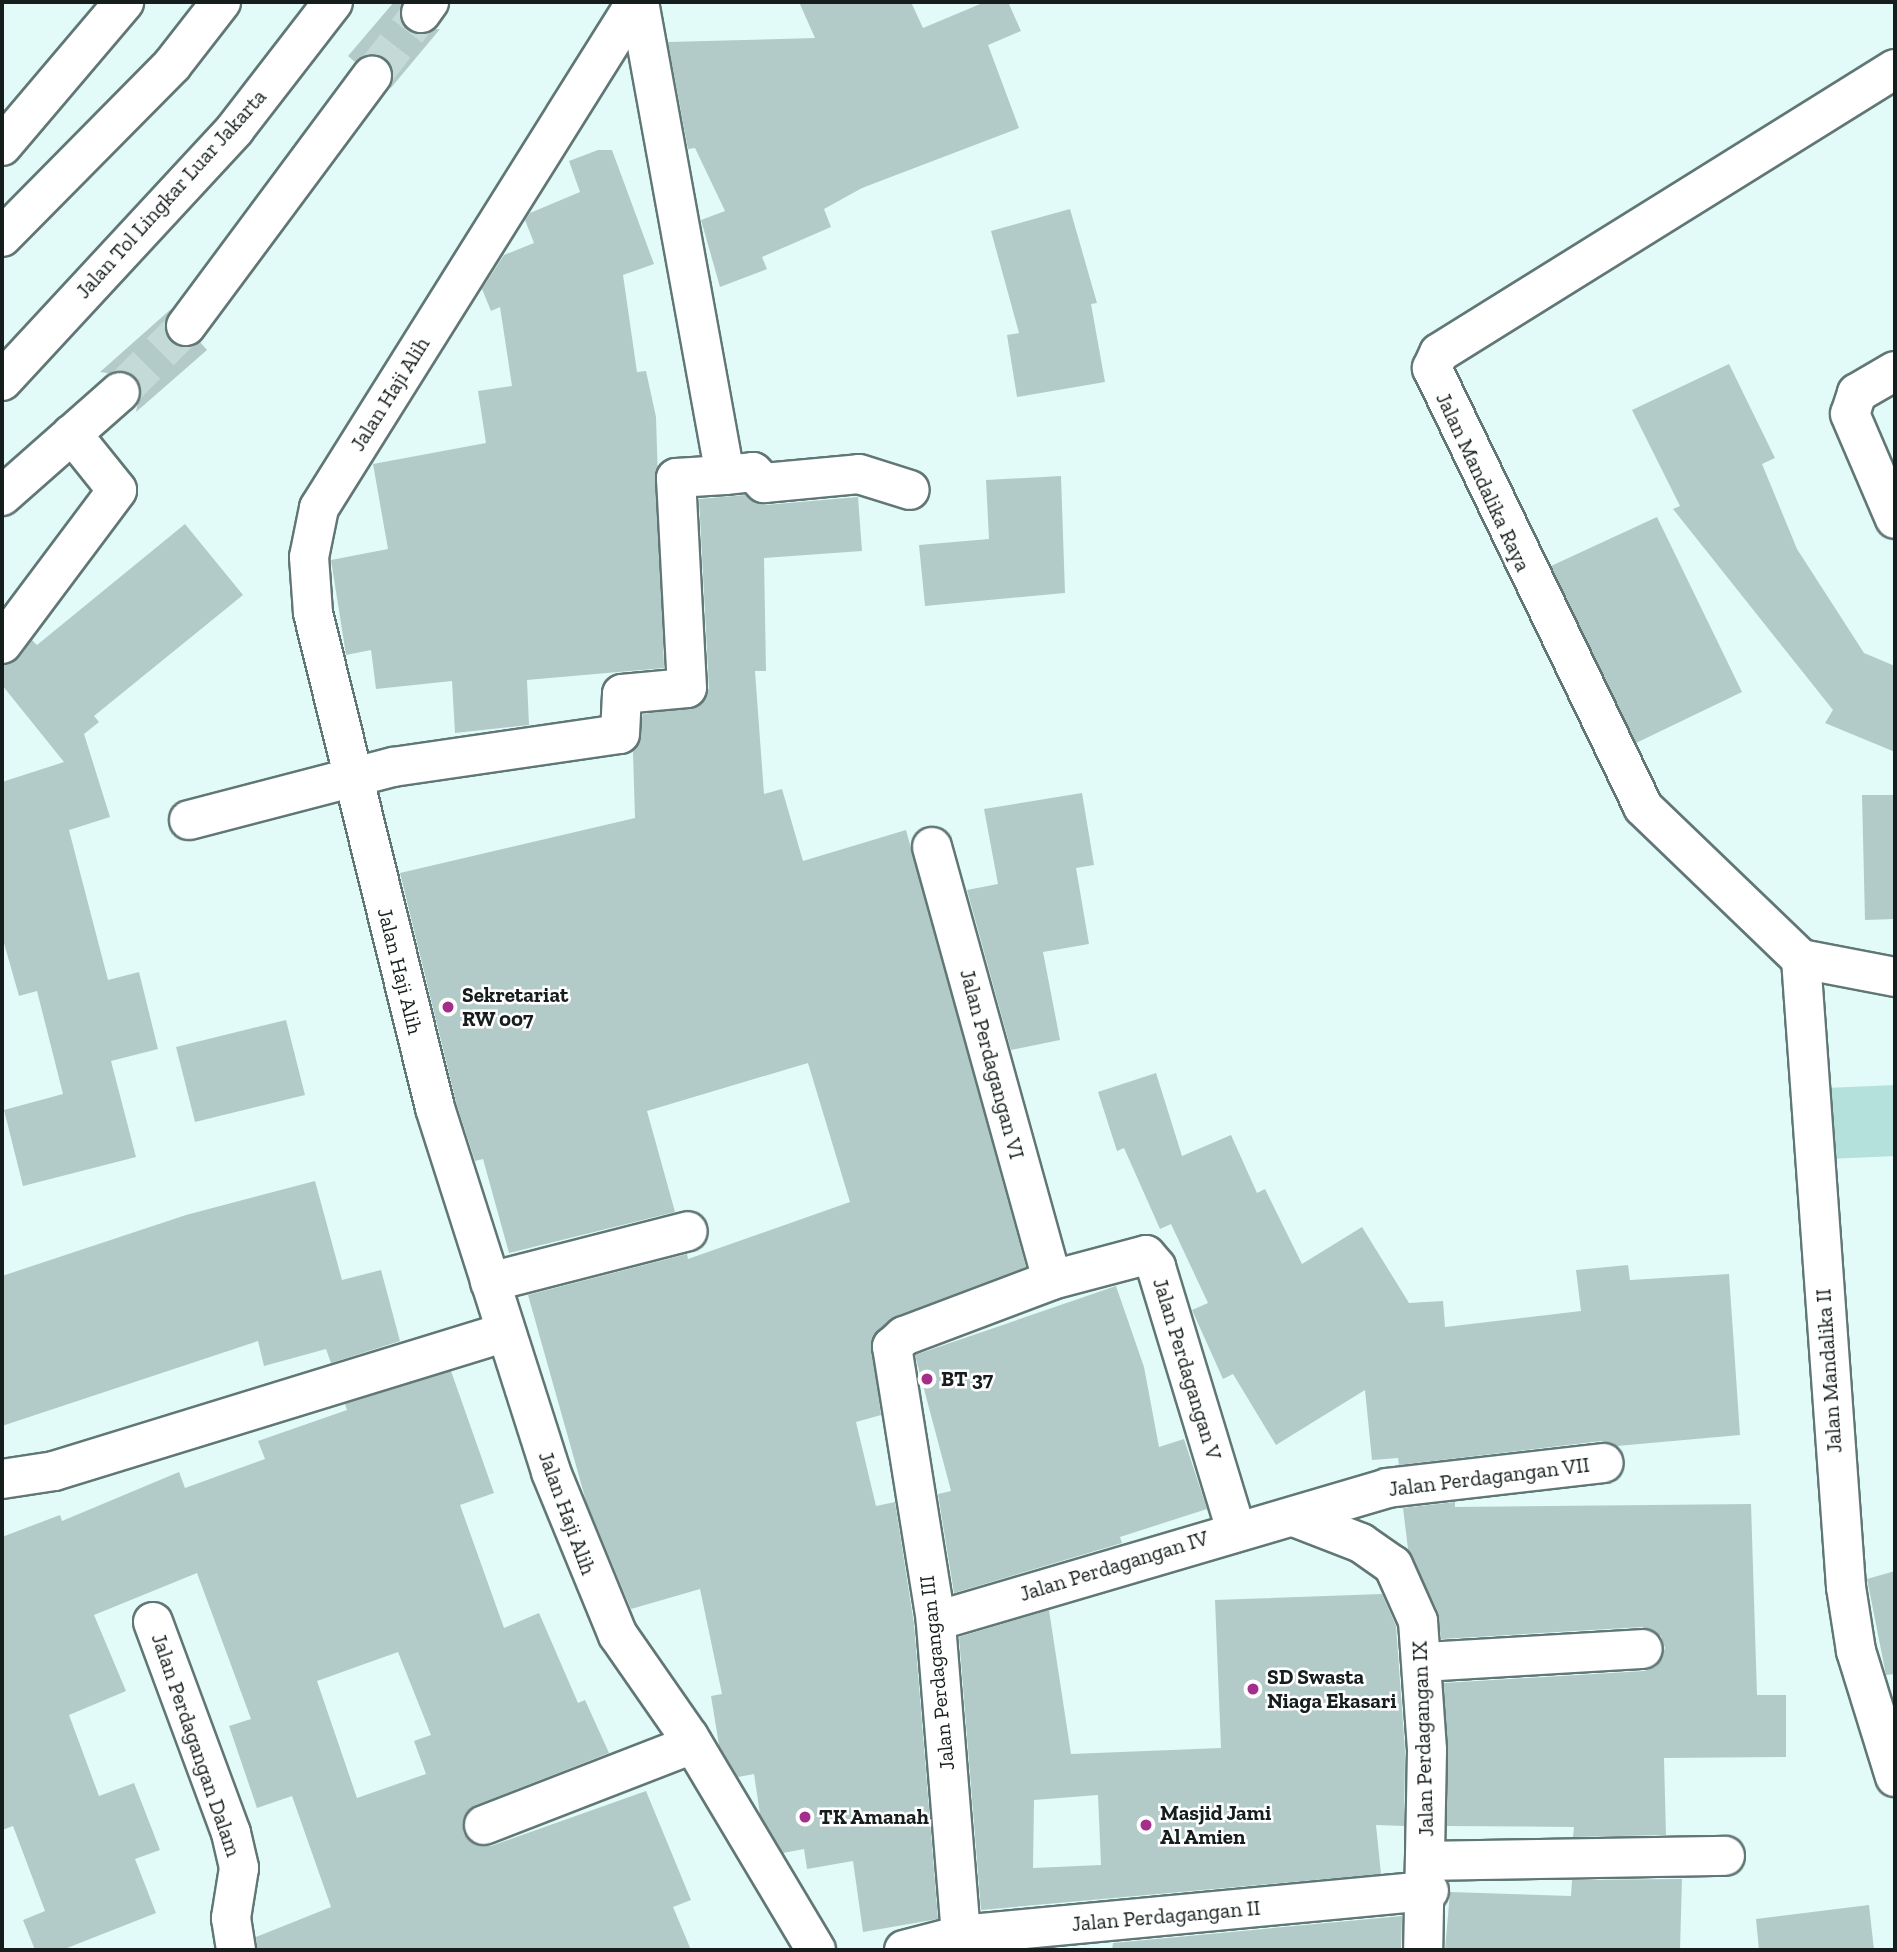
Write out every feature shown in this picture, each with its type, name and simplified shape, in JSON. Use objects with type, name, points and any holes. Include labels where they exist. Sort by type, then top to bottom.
[{"type":"main road","points":[[2,146],[124,2]]},
{"type":"main road","points":[[2,237],[172,65],[221,2]]},
{"type":"main road","name":"Jalan Tol Lingkar Luar Jakarta","points":[[2,381],[235,128],[333,2]]},
{"type":"main road","points":[[638,2],[725,475]]},
{"type":"main road","name":"Jalan Haji Alih","points":[[638,2],[319,508],[309,557],[313,613],[356,776],[435,1108],[505,1332],[597,1591],[625,1646],[693,1744],[816,1950]]},
{"type":"main road","name":"Jalan Mandalika Raya","points":[[1801,959],[1670,838],[1629,784],[1432,368],[1439,353],[1895,69]]},
{"type":"main road","points":[[186,326],[372,76]]},
{"type":"main road","points":[[1895,371],[1857,393],[1850,414],[1895,519]]},
{"type":"main road","points":[[2,496],[120,393]]},
{"type":"main road","points":[[2,645],[117,490],[72,434]]},
{"type":"main road","points":[[188,820],[356,776],[620,734],[622,694],[687,688],[676,478],[753,472],[764,483],[859,474],[910,489]]},
{"type":"main road","name":"Jalan Perdagangan VI","points":[[932,847],[1052,1280]]},
{"type":"main road","points":[[1801,959],[1895,977]]},
{"type":"main road","name":"Jalan Mandalika II","points":[[1801,959],[1846,1587],[1856,1651],[1895,1777]]},
{"type":"main road","points":[[491,1282],[688,1231]]},
{"type":"main road","name":"Jalan Perdagangan V","points":[[904,1336],[1052,1280],[1139,1254],[1151,1259],[1236,1530]]},
{"type":"main road","points":[[2,1479],[54,1471],[505,1332]]},
{"type":"main road","name":"Jalan Perdagangan III","points":[[904,1336],[889,1356],[936,1621],[961,1935]]},
{"type":"main road","name":"Jalan Perdagangan VII","points":[[1294,1517],[1405,1484],[1604,1462]]},
{"type":"main road","name":"Jalan Perdagangan IV","points":[[936,1621],[1236,1530],[1294,1517]]},
{"type":"main road","name":"Jalan Perdagangan IX","points":[[1294,1517],[1361,1543],[1393,1565],[1418,1621],[1424,1662],[1428,1876],[1423,1950]]},
{"type":"main road","name":"Jalan Perdagangan Dalam","points":[[153,1622],[231,1833],[239,1868],[231,1918],[236,1950]]},
{"type":"main road","points":[[1424,1662],[1643,1649]]},
{"type":"main road","points":[[484,1825],[693,1744]]},
{"type":"main road","name":"Jalan Perdagangan IX","points":[[1428,1876],[1725,1856]]},
{"type":"main road","name":"Jalan Perdagangan II","points":[[904,1950],[961,1935],[1428,1876]]},
{"type":"shaded area","points":[[1895,1085],[1895,1156],[1829,1159],[1826,1088]]},
{"type":"building","points":[[394,2],[403,2],[401,21],[409,31],[440,29],[390,89],[394,78],[386,59],[374,54],[355,62],[348,56]]},
{"type":"building","points":[[799,2],[911,2],[923,28],[985,2],[1008,2],[1021,31],[988,45],[1019,128],[862,188],[824,209],[831,227],[762,257],[767,269],[720,287],[701,220],[725,211],[695,148],[688,149],[668,42],[815,38]]},
{"type":"building","points":[[598,150],[612,150],[654,264],[623,275],[637,372],[646,371],[656,417],[664,668],[527,680],[529,725],[455,733],[452,681],[376,689],[371,650],[346,655],[331,560],[388,549],[373,464],[486,443],[478,391],[512,386],[500,307],[491,311],[482,289],[504,255],[534,243],[525,220],[530,213],[580,192],[569,161]]},
{"type":"building","points":[[1070,209],[1097,303],[1091,304],[1105,382],[1017,397],[1007,335],[1019,333],[991,231]]},
{"type":"building","points":[[171,309],[164,324],[172,343],[184,348],[200,342],[207,350],[136,412],[141,388],[136,377],[100,372]]},
{"type":"building","points":[[1729,364],[1775,458],[1762,464],[1797,549],[1864,653],[1895,666],[1895,752],[1825,723],[1833,710],[1673,509],[1680,506],[1632,410]]},
{"type":"building","points":[[1061,476],[1065,593],[925,606],[919,545],[989,539],[986,480]]},
{"type":"building","points":[[745,495],[765,505],[858,497],[862,551],[764,558],[766,671],[755,671],[764,794],[782,789],[803,861],[906,830],[1026,1267],[896,1316],[871,1340],[881,1415],[856,1422],[876,1506],[895,1502],[914,1624],[938,1919],[863,1932],[853,1861],[807,1869],[804,1849],[783,1853],[760,1814],[754,1774],[738,1777],[719,1745],[711,1696],[722,1694],[700,1589],[631,1609],[586,1501],[528,1295],[687,1254],[688,1259],[850,1202],[808,1063],[647,1111],[675,1212],[509,1253],[483,1159],[475,1161],[456,1102],[400,873],[635,818],[633,752],[643,714],[699,706],[709,688],[699,499]]},
{"type":"building","points":[[1657,517],[1742,692],[1636,743],[1551,566]]},
{"type":"building","points":[[185,524],[243,595],[94,716],[99,722],[84,734],[110,817],[69,830],[108,980],[139,972],[158,1049],[111,1061],[136,1157],[23,1186],[4,1110],[63,1094],[37,991],[19,996],[2,936],[2,782],[64,762],[2,685],[2,665],[19,658],[32,640],[37,645]]},
{"type":"building","points":[[1082,793],[1094,865],[1076,868],[1089,944],[1043,952],[1060,1040],[1011,1050],[967,890],[998,884],[984,809]]},
{"type":"building","points":[[1862,795],[1895,795],[1895,919],[1865,920]]},
{"type":"building","points":[[286,1020],[305,1095],[195,1122],[176,1047]]},
{"type":"building","points":[[1156,1073],[1182,1156],[1231,1135],[1257,1193],[1265,1189],[1302,1264],[1362,1227],[1409,1303],[1443,1301],[1445,1327],[1581,1311],[1576,1270],[1628,1265],[1630,1280],[1729,1274],[1740,1435],[1617,1446],[1601,1441],[1399,1465],[1398,1458],[1372,1460],[1365,1390],[1276,1445],[1233,1374],[1223,1379],[1192,1310],[1208,1303],[1171,1224],[1160,1229],[1124,1148],[1117,1151],[1098,1092]]},
{"type":"building","points":[[315,1181],[342,1280],[381,1270],[400,1341],[331,1363],[326,1349],[264,1366],[258,1341],[2,1426],[2,1276],[186,1215]]},
{"type":"building","points":[[1116,1286],[1144,1367],[1159,1447],[1184,1439],[1207,1509],[1120,1537],[1122,1543],[954,1593],[938,1494],[951,1491],[915,1355]]},
{"type":"building","points":[[451,1371],[494,1493],[460,1505],[504,1628],[539,1613],[578,1703],[585,1700],[609,1753],[476,1805],[463,1821],[464,1834],[480,1846],[491,1846],[646,1791],[691,1900],[673,1907],[691,1950],[257,1950],[256,1937],[331,1907],[292,1796],[257,1808],[229,1726],[251,1719],[197,1573],[94,1615],[126,1691],[69,1715],[99,1796],[134,1783],[160,1850],[135,1859],[156,1913],[62,1950],[35,1950],[23,1920],[45,1911],[13,1826],[2,1830],[2,1537],[60,1515],[62,1521],[179,1472],[185,1488],[265,1459],[258,1441],[347,1410],[345,1404]],"holes":[[[398,1652],[431,1735],[414,1741],[426,1774],[357,1798],[317,1681]]]},
{"type":"building","points":[[1455,1502],[1455,1507],[1751,1504],[1757,1695],[1786,1695],[1786,1757],[1664,1758],[1666,1835],[1573,1837],[1574,1827],[1447,1826],[1444,1683],[1644,1671],[1656,1667],[1665,1648],[1661,1636],[1642,1627],[1441,1639],[1438,1612],[1408,1549],[1403,1508]]},
{"type":"building","points":[[1895,1571],[1895,1674],[1886,1675],[1867,1579]]},
{"type":"building","points":[[1382,1594],[1396,1626],[1405,1751],[1404,1826],[1376,1825],[1381,1874],[981,1910],[959,1637],[1049,1610],[1071,1754],[1221,1748],[1215,1600]],"holes":[[[1098,1795],[1101,1865],[1033,1868],[1034,1800]]]},
{"type":"building","points":[[1682,1879],[1680,1950],[1445,1950],[1450,1892],[1571,1896],[1572,1880]]},
{"type":"building","points":[[1869,1905],[1874,1950],[1759,1950],[1756,1919]]},
{"type":"building","points":[[1402,1916],[1401,1950],[1112,1950],[1113,1943]]},
{"type":"tunnel","points":[[372,76],[421,13]]},
{"type":"tunnel","points":[[120,392],[186,326]]},
{"type":"place","name":"Sekretariat RW 007","points":[[448,1007]]},
{"type":"place","name":"BT 37","points":[[927,1379]]},
{"type":"place","name":"SD Swasta Niaga Ekasari","points":[[1253,1689]]},
{"type":"place","name":"TK Amanah","points":[[805,1817]]},
{"type":"place","name":"Masjid Jami Al Amien","points":[[1146,1825]]}]
